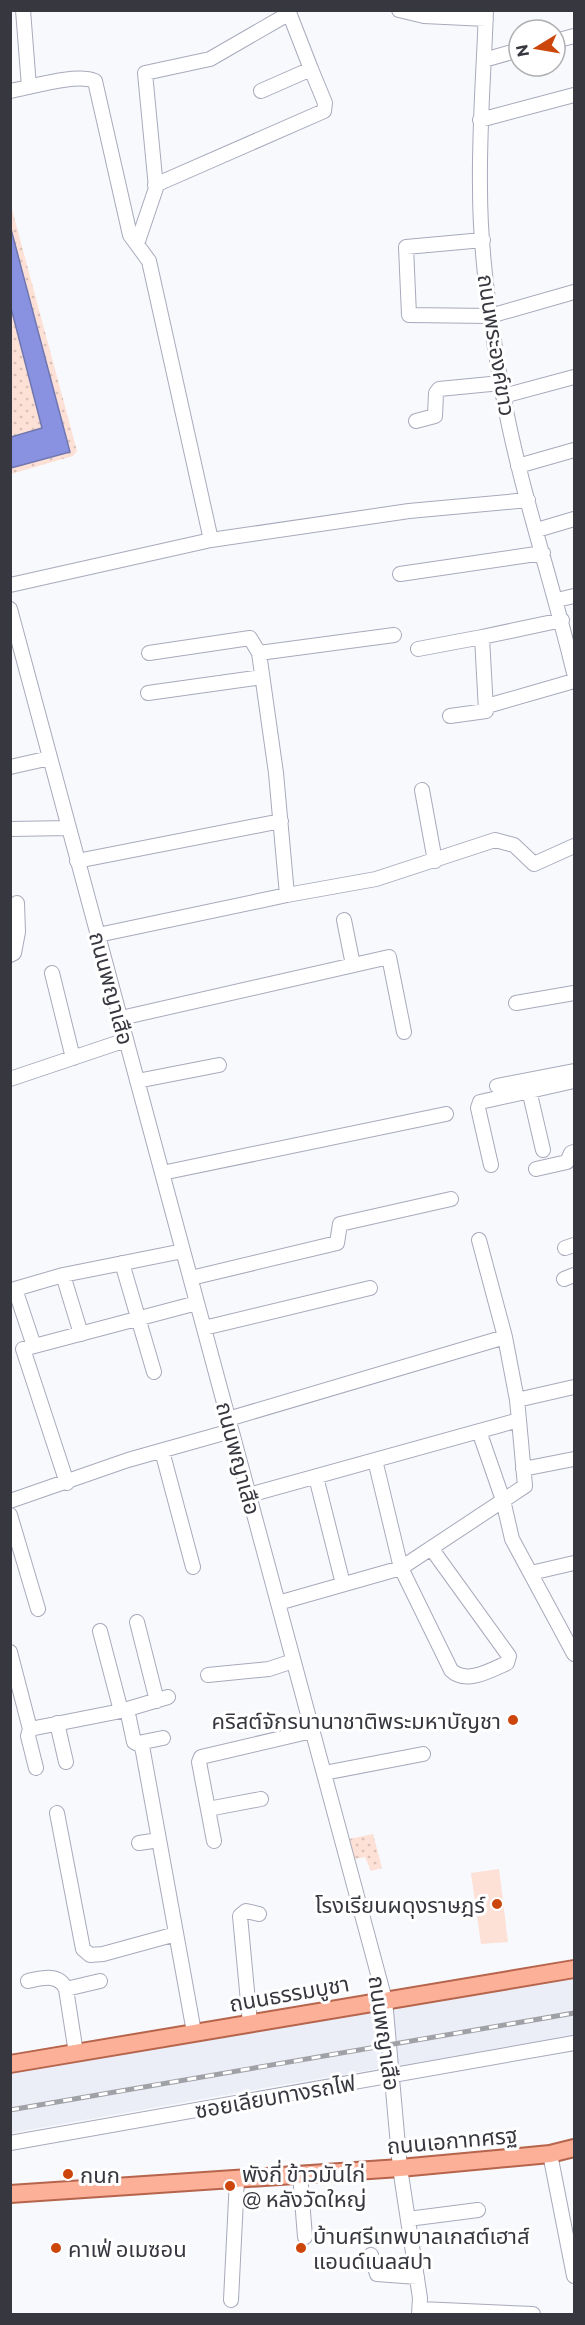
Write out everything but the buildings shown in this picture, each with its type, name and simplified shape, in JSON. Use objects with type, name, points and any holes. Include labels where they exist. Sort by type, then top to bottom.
[{"type":"main road","name":"ถนนธรรมบูชา","points":[[10,2064],[574,1969]]},
{"type":"main road","name":"ถนนเอกาทศรฐ","points":[[10,2194],[400,2168],[550,2154],[574,2148]]},
{"type":"street","points":[[23,10],[29,87]]},
{"type":"street","points":[[399,10],[424,16],[486,15]]},
{"type":"street","points":[[137,244],[155,185],[145,73],[210,59],[288,12],[325,104],[324,111],[155,185]]},
{"type":"street","name":"ถนนพระองค์ขาว","points":[[486,15],[480,120],[483,240],[490,316],[518,466],[557,600],[574,672]]},
{"type":"street","points":[[484,60],[507,53]]},
{"type":"street","points":[[261,91],[311,69]]},
{"type":"street","points":[[10,91],[88,78],[95,81],[129,235],[149,261],[211,540]]},
{"type":"street","points":[[480,120],[574,95]]},
{"type":"street","points":[[483,240],[406,247],[409,315],[490,316],[574,292]]},
{"type":"street","points":[[416,421],[435,416],[436,393],[439,389],[502,390],[574,377]]},
{"type":"street","points":[[518,466],[574,450]]},
{"type":"street","points":[[10,585],[211,540],[409,511],[528,500]]},
{"type":"street","points":[[537,530],[574,519]]},
{"type":"street","points":[[400,574],[543,553]]},
{"type":"street","points":[[557,600],[574,596]]},
{"type":"street","name":"ถนนพญาเสือ","points":[[10,609],[385,2000],[400,2168],[417,2277],[420,2312]]},
{"type":"street","points":[[418,649],[562,620]]},
{"type":"street","points":[[259,653],[394,635]]},
{"type":"street","points":[[450,716],[486,711],[482,637]]},
{"type":"street","points":[[148,653],[250,638],[259,653],[281,821],[287,895]]},
{"type":"street","points":[[148,693],[262,677]]},
{"type":"street","points":[[487,706],[574,681]]},
{"type":"street","points":[[10,767],[50,758]]},
{"type":"street","points":[[422,790],[435,861]]},
{"type":"street","points":[[77,861],[281,821]]},
{"type":"street","points":[[10,829],[69,828]]},
{"type":"street","points":[[98,935],[287,895],[376,879],[495,840],[514,845],[534,864],[574,846]]},
{"type":"street","points":[[10,955],[14,953],[17,943],[17,903]]},
{"type":"street","points":[[344,920],[353,965]]},
{"type":"street","points":[[121,1018],[389,957],[404,1032]]},
{"type":"street","points":[[52,973],[73,1058]]},
{"type":"street","points":[[516,1003],[574,993]]},
{"type":"street","points":[[10,1079],[126,1040]]},
{"type":"street","points":[[137,1081],[219,1065]]},
{"type":"street","points":[[497,1086],[574,1071]]},
{"type":"street","points":[[491,1165],[478,1104],[483,1100],[574,1081]]},
{"type":"street","points":[[529,1090],[543,1150]]},
{"type":"street","points":[[162,1173],[446,1114]]},
{"type":"street","points":[[536,1169],[567,1162],[571,1153],[574,1152]]},
{"type":"street","points":[[190,1278],[337,1243],[340,1224],[451,1199]]},
{"type":"street","points":[[278,1603],[401,1568],[525,1486],[517,1400],[505,1337],[479,1240]]},
{"type":"street","points":[[34,1346],[15,1289],[63,1275],[183,1251]]},
{"type":"street","points":[[122,1263],[154,1372]]},
{"type":"street","points":[[63,1275],[81,1334]]},
{"type":"street","points":[[204,1328],[370,1288]]},
{"type":"street","points":[[67,1483],[23,1349],[197,1303]]},
{"type":"street","points":[[10,1501],[128,1460],[162,1452],[230,1425],[505,1337]]},
{"type":"street","points":[[517,1400],[574,1387]]},
{"type":"street","points":[[249,1495],[519,1420]]},
{"type":"street","points":[[479,1431],[503,1500],[512,1539],[573,1647]]},
{"type":"street","points":[[162,1452],[193,1567]]},
{"type":"street","points":[[523,1469],[574,1459]]},
{"type":"street","points":[[375,1460],[401,1568],[454,1673],[475,1676],[507,1663],[509,1656],[431,1548]]},
{"type":"street","points":[[316,1477],[343,1584]]},
{"type":"street","points":[[10,1515],[38,1609]]},
{"type":"street","points":[[531,1573],[574,1563]]},
{"type":"street","points":[[30,1729],[124,1710],[162,1699],[137,1622]]},
{"type":"street","points":[[100,1631],[134,1742],[142,1746],[194,2032]]},
{"type":"street","points":[[10,1652],[30,1729],[28,1736],[36,1768]]},
{"type":"street","points":[[208,1675],[269,1669],[293,1661]]},
{"type":"street","points":[[57,1723],[66,1762]]},
{"type":"street","points":[[214,1841],[199,1762],[203,1756],[312,1731]]},
{"type":"street","points":[[138,1743],[163,1738]]},
{"type":"street","points":[[324,1773],[423,1754]]},
{"type":"street","points":[[208,1809],[261,1799]]},
{"type":"street","points":[[57,1813],[83,1948],[86,1952],[90,1955],[103,1954],[176,1934]]},
{"type":"street","points":[[139,1843],[159,1840]]},
{"type":"street","points":[[250,2022],[240,1916],[246,1911],[259,1914]]},
{"type":"street","points":[[28,1981],[54,1978],[62,1982],[66,1989],[76,2053]]},
{"type":"street","points":[[66,1989],[100,1981]]},
{"type":"street","name":"ซอยเลียบทางรถไฟ","points":[[10,2143],[574,2043]]},
{"type":"street","points":[[550,2154],[574,2276]]},
{"type":"street","points":[[300,2174],[305,2236]]},
{"type":"street","points":[[231,2300],[237,2179]]},
{"type":"street","points":[[408,2219],[478,2210]]},
{"type":"street","points":[[370,2255],[377,2274],[417,2277]]},
{"type":"street","points":[[420,2312],[533,2314]]},
{"type":"shaded area","points":[[10,202],[77,451],[73,456],[11,474]]},
{"type":"shaded area","points":[[373,1834],[382,1868],[371,1871],[365,1857],[354,1859],[349,1839]]},
{"type":"shaded area","points":[[499,1869],[508,1942],[481,1944],[471,1873]]},
{"type":"shaded area","points":[[574,1976],[574,2036],[11,2133],[11,2071]]},
{"type":"water","points":[[11,229],[70,452],[11,468],[11,437],[42,428],[11,308]]},
{"type":"railway","points":[[10,2110],[574,2013]]},
{"type":"place","name":"คริสต์จักรนานาชาติพระมหาบัญชา","points":[[513,1720]]},
{"type":"place","name":"โรงเรียนผดุงราษฎร์","points":[[497,1904]]},
{"type":"place","name":"กนก","points":[[68,2174]]},
{"type":"place","name":"พังกี่ ข้าวมันไก่ @ หลังวัดใหญ่","points":[[230,2186]]},
{"type":"place","name":"คาเฟ่ อเมซอน","points":[[56,2248]]},
{"type":"place","name":"บ้านศรีเทพบาลเกสต์เฮาส์ แอนด์เนลสปา","points":[[301,2248]]}]
